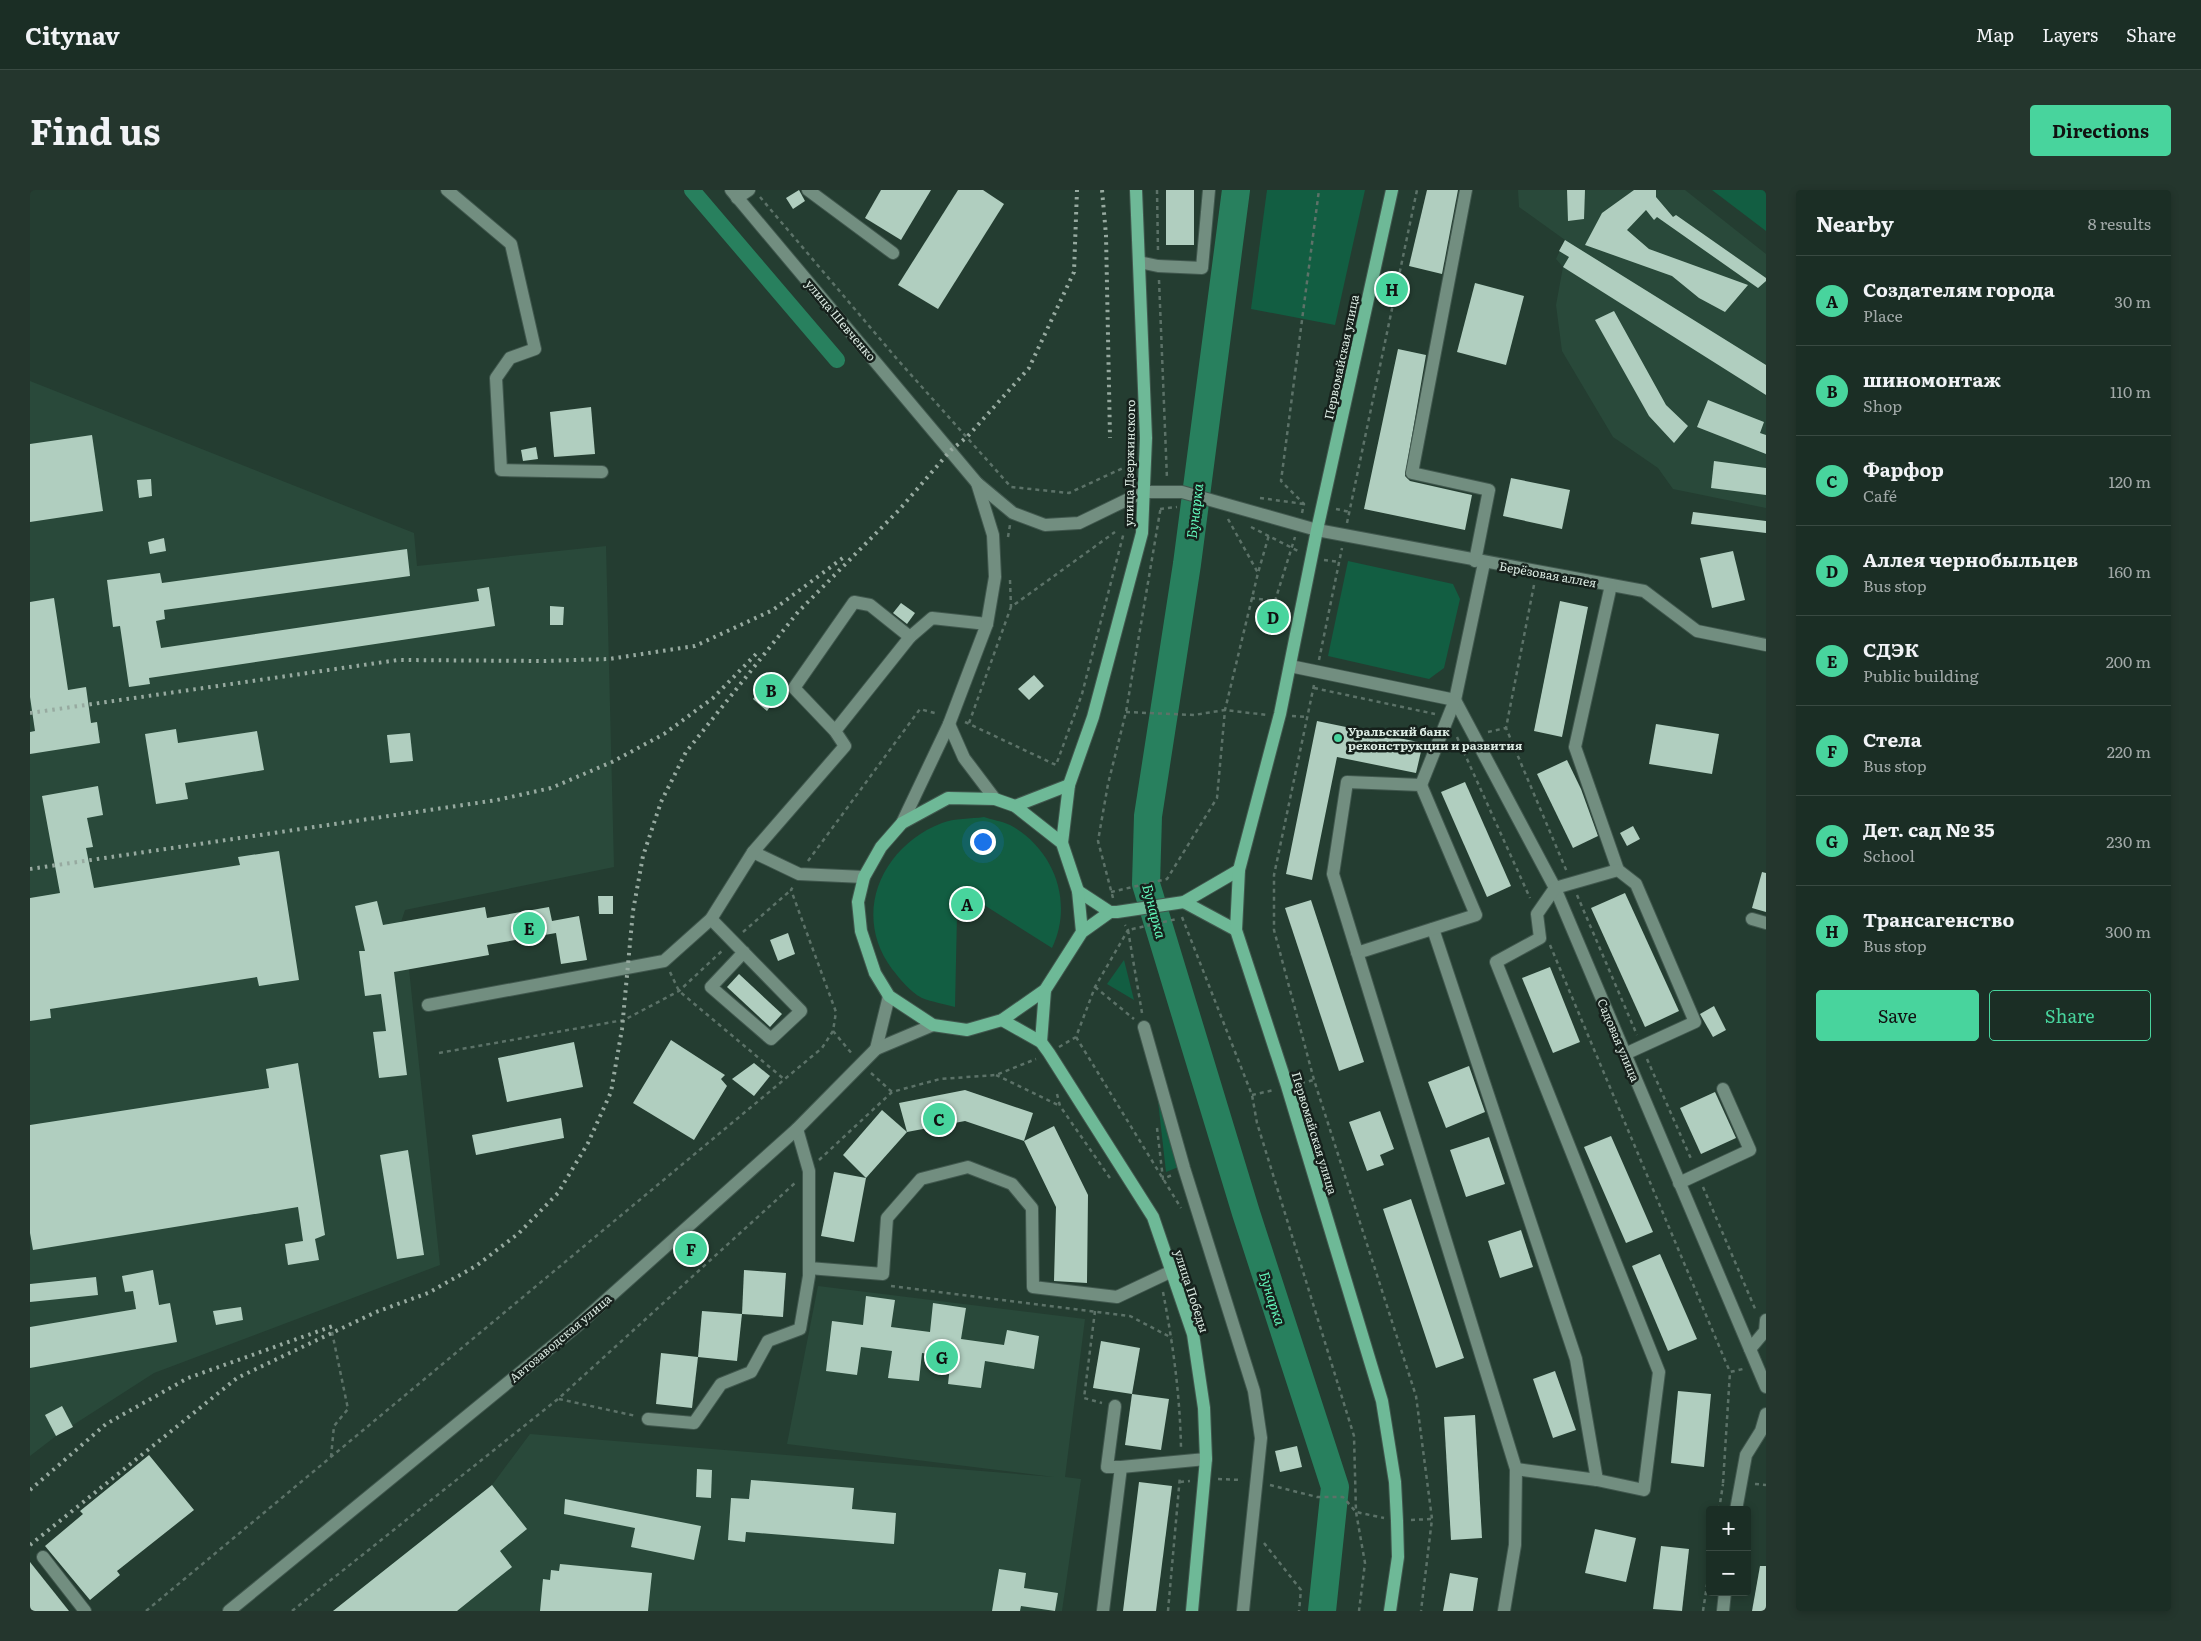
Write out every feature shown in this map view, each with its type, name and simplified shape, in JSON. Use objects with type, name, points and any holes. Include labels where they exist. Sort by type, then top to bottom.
[{"type":"main road","name":"улица Дзержинского","points":[[1062,843],[1069,785],[1093,717],[1142,533],[1146,438],[1136,190]]},
{"type":"main road","name":"Первомайская улица","points":[[1390,1611],[1398,1557],[1397,1530],[1395,1482],[1382,1401],[1287,1086],[1236,930],[1239,870],[1280,714],[1322,505],[1392,190]]},
{"type":"main road","points":[[1016,806],[1069,785]]},
{"type":"main road","points":[[1082,932],[1078,892],[1062,843],[1016,806],[994,799],[948,798],[902,823],[881,847],[864,877],[858,902],[861,931],[875,973],[889,996],[933,1025],[967,1030],[1002,1020],[1046,990],[1082,932],[1110,912],[1179,902],[1239,870]]},
{"type":"main road","points":[[1078,892],[1110,912]]},
{"type":"main road","points":[[1179,902],[1236,930]]},
{"type":"main road","points":[[1002,1020],[1041,1042],[1046,990]]},
{"type":"main road","name":"улица Победы","points":[[1041,1042],[1050,1053],[1153,1217],[1194,1334],[1204,1408],[1206,1459],[1192,1611]]},
{"type":"street","points":[[447,190],[511,244],[535,349],[510,358],[496,378],[501,470],[602,472]]},
{"type":"street","points":[[734,194],[749,190]]},
{"type":"street","points":[[808,190],[893,253]]},
{"type":"street","points":[[1139,262],[1158,266],[1202,268],[1209,190]]},
{"type":"street","points":[[1357,952],[1476,915],[1421,786],[1455,700],[1479,562],[1489,490],[1412,473],[1466,190]]},
{"type":"street","name":"улица Шевченко","points":[[734,194],[978,483]]},
{"type":"street","points":[[978,483],[1012,513],[1045,526],[1079,523],[1143,492]]},
{"type":"street","points":[[902,823],[950,721],[987,624],[994,578],[993,535],[978,483]]},
{"type":"street","name":"Берёзовая аллея","points":[[1143,492],[1182,492],[1317,530],[1479,562],[1644,591],[1697,631],[1766,645]]},
{"type":"street","points":[[1611,585],[1575,747],[1618,870],[1636,884],[1695,1022],[1625,1054]]},
{"type":"street","points":[[428,1005],[664,961],[711,919],[753,852],[845,746],[836,731],[794,688],[854,602],[870,605],[910,637]]},
{"type":"street","points":[[836,731],[910,637],[932,618],[987,624]]},
{"type":"street","points":[[1290,666],[1455,700]]},
{"type":"street","name":"Садовая улица","points":[[1455,700],[1555,888],[1766,1387]]},
{"type":"street","points":[[950,721],[964,758],[994,799]]},
{"type":"street","points":[[1421,786],[1347,782],[1333,874],[1516,1469],[1515,1544],[1504,1611]]},
{"type":"street","points":[[753,852],[799,874],[864,877]]},
{"type":"street","points":[[1516,1469],[1597,1480],[1644,1490],[1659,1372],[1496,962],[1540,938],[1538,914],[1555,888],[1618,870]]},
{"type":"street","points":[[711,919],[744,952],[801,1011],[771,1039],[712,987],[744,952]]},
{"type":"street","points":[[1752,920],[1766,923]]},
{"type":"street","points":[[1433,929],[1576,1359],[1597,1480]]},
{"type":"street","points":[[876,1049],[889,996]]},
{"type":"street","points":[[876,1049],[933,1025]]},
{"type":"street","points":[[1144,1027],[1184,1168],[1254,1391],[1261,1438],[1242,1611]]},
{"type":"street","name":"Автозаводская улица","points":[[229,1611],[577,1326],[797,1129],[876,1049]]},
{"type":"street","points":[[1680,1183],[1750,1150],[1723,1089]]},
{"type":"street","points":[[648,1419],[694,1423],[721,1384],[751,1372],[768,1341],[800,1329],[809,1268],[809,1170],[797,1129]]},
{"type":"street","points":[[809,1268],[883,1274],[888,1218],[921,1179],[968,1167],[1012,1184],[1032,1208],[1033,1287],[1116,1296],[1172,1272]]},
{"type":"street","points":[[1750,1349],[1765,1326]]},
{"type":"street","points":[[1115,1406],[1107,1466],[1121,1467],[1206,1459]]},
{"type":"street","points":[[1737,1506],[1746,1455],[1763,1431],[1766,1414]]},
{"type":"street","points":[[1103,1611],[1121,1467]]},
{"type":"street","points":[[43,1557],[85,1611]]},
{"type":"street","points":[[1723,1611],[1725,1596]]},
{"type":"path","points":[[754,190],[897,359],[1011,487],[1069,493],[1123,468]]},
{"type":"path","points":[[1304,504],[1281,481],[1319,190]]},
{"type":"path","points":[[1251,497],[1322,505],[1350,512]]},
{"type":"path","points":[[1251,598],[1275,601],[1304,504]]},
{"type":"path","points":[[1160,509],[1182,506]]},
{"type":"path","points":[[1234,520],[1226,516],[1258,573]]},
{"type":"path","points":[[1243,524],[1269,535],[1311,558],[1340,562]]},
{"type":"path","points":[[969,723],[1011,607],[1115,532]]},
{"type":"path","points":[[439,1053],[624,1020],[679,991],[791,890],[799,874],[920,709],[950,721],[969,723],[1056,764],[1082,694],[1124,532]]},
{"type":"path","points":[[1111,892],[1167,879],[1217,798],[1225,710],[1251,598],[1269,535]]},
{"type":"path","points":[[1536,572],[1506,728],[1697,1175],[1765,1326]]},
{"type":"path","points":[[1313,688],[1448,717],[1538,914]]},
{"type":"path","points":[[1126,712],[1194,715],[1225,710],[1262,715],[1280,714],[1307,717]]},
{"type":"path","points":[[146,1611],[822,1048],[833,1031],[836,1012],[791,890]]},
{"type":"path","points":[[1144,1027],[1128,930],[1182,917],[1252,1095],[1257,1123],[1354,1436],[1356,1512],[1365,1563],[1360,1611]]},
{"type":"path","points":[[1549,941],[1730,1372],[1723,1484]]},
{"type":"path","points":[[664,961],[679,991],[785,1080]]},
{"type":"path","points":[[1095,987],[1144,1027]]},
{"type":"path","points":[[1076,1037],[1183,1212]]},
{"type":"path","points":[[292,1611],[558,1398],[892,1092],[940,1079],[996,1075],[1050,1053]]},
{"type":"path","points":[[996,1075],[1060,1106]]},
{"type":"path","points":[[888,1286],[1130,1316],[1172,1338]]},
{"type":"path","points":[[1095,1311],[1084,1398],[1115,1406]]},
{"type":"path","points":[[331,1457],[334,1426],[348,1408],[332,1332]]},
{"type":"path","points":[[1730,1372],[1756,1366]]},
{"type":"path","points":[[558,1398],[648,1419]]},
{"type":"path","points":[[1317,1497],[1343,1497]]},
{"type":"path","points":[[1251,1526],[1301,1590],[1299,1611]]},
{"type":"path","points":[[1703,1611],[1706,1592]]},
{"type":"shaded area","points":[[1518,190],[1685,190],[1766,254],[1766,508],[1673,489],[1658,468],[1613,437],[1562,351],[1556,305],[1563,267],[1556,259],[1565,240],[1519,207]]},
{"type":"shaded area","points":[[30,381],[414,533],[417,566],[606,546],[614,867],[405,910],[401,922],[409,969],[440,1265],[154,1373],[56,1436],[30,1456]]},
{"type":"shaded area","points":[[818,1286],[1085,1319],[1065,1477],[1081,1479],[1062,1611],[333,1611],[492,1485],[530,1434],[1054,1477],[787,1444]]},
{"type":"green space","points":[[1267,190],[1365,190],[1335,325],[1251,309]]},
{"type":"green space","points":[[1712,190],[1766,190],[1766,231]]},
{"type":"green space","points":[[1348,561],[1453,584],[1460,599],[1444,668],[1429,679],[1328,656]]},
{"type":"green space","points":[[984,817],[1010,825],[1025,835],[1038,848],[1056,878],[1060,895],[1061,913],[1052,948],[981,903],[977,894],[953,906],[957,915],[955,1007],[922,998],[913,992],[892,969],[880,948],[874,926],[874,905],[879,884],[889,865],[903,848],[921,834],[947,821]]},
{"type":"green space","points":[[1124,960],[1134,1000],[1107,984]]},
{"type":"green space","points":[[1157,1092],[1181,1166],[1166,1172]]},
{"type":"building","points":[[799,190],[805,201],[793,209],[786,198]]},
{"type":"building","points":[[881,190],[931,190],[901,240],[865,218]]},
{"type":"building","points":[[958,190],[983,190],[1004,204],[938,309],[898,285]]},
{"type":"building","points":[[1166,190],[1194,190],[1194,245],[1166,245]]},
{"type":"building","points":[[1427,190],[1458,190],[1442,274],[1409,266]]},
{"type":"building","points":[[1567,190],[1585,190],[1584,219],[1568,221]]},
{"type":"building","points":[[1634,190],[1656,190],[1656,197],[1673,217],[1676,215],[1766,278],[1766,281],[1758,288],[1657,217],[1654,220],[1646,210],[1627,230],[1649,249],[1748,285],[1725,312],[1699,298],[1672,276],[1585,245],[1602,213]]},
{"type":"building","points":[[1565,240],[1766,365],[1766,395],[1563,267],[1569,257],[1559,251]]},
{"type":"building","points":[[1475,283],[1524,296],[1506,365],[1457,352]]},
{"type":"building","points":[[1614,311],[1666,405],[1688,426],[1674,443],[1649,416],[1595,320]]},
{"type":"building","points":[[1398,349],[1426,355],[1405,476],[1410,481],[1472,495],[1465,530],[1364,509]]},
{"type":"building","points":[[1708,400],[1764,422],[1760,433],[1766,435],[1766,454],[1697,427]]},
{"type":"building","points":[[591,407],[595,454],[554,457],[550,412]]},
{"type":"building","points":[[92,435],[103,511],[30,522],[30,444]]},
{"type":"building","points":[[536,447],[538,459],[523,461],[521,450]]},
{"type":"building","points":[[1714,461],[1766,468],[1766,495],[1711,488]]},
{"type":"building","points":[[1511,478],[1570,490],[1562,529],[1503,516]]},
{"type":"building","points":[[151,479],[152,496],[139,498],[137,480]]},
{"type":"building","points":[[1693,512],[1766,521],[1766,533],[1691,524]]},
{"type":"building","points":[[164,538],[166,551],[150,554],[148,542]]},
{"type":"building","points":[[407,549],[410,576],[164,610],[165,619],[156,621],[161,648],[479,601],[477,589],[489,587],[495,626],[149,678],[150,684],[129,687],[120,626],[113,627],[107,580],[160,573],[162,583]]},
{"type":"building","points":[[1733,551],[1745,600],[1712,608],[1700,558]]},
{"type":"building","points":[[54,598],[68,690],[86,687],[91,723],[97,722],[100,743],[30,754],[30,732],[35,731],[30,697],[30,602]]},
{"type":"building","points":[[1560,601],[1588,607],[1562,737],[1534,731]]},
{"type":"building","points":[[901,603],[915,613],[907,624],[893,613]]},
{"type":"building","points":[[550,606],[564,607],[563,625],[550,625]]},
{"type":"building","points":[[1034,675],[1044,686],[1029,700],[1018,689]]},
{"type":"building","points":[[762,687],[776,698],[767,711],[753,699]]},
{"type":"building","points":[[1317,721],[1423,743],[1416,773],[1337,757],[1312,880],[1286,874]]},
{"type":"building","points":[[1656,724],[1719,734],[1712,774],[1649,764]]},
{"type":"building","points":[[176,729],[178,743],[257,731],[264,770],[185,783],[188,799],[156,804],[145,734]]},
{"type":"building","points":[[410,733],[413,761],[390,763],[387,735]]},
{"type":"building","points":[[1567,760],[1581,789],[1598,836],[1573,848],[1537,774]]},
{"type":"building","points":[[1465,782],[1511,886],[1487,897],[1441,792]]},
{"type":"building","points":[[98,786],[103,815],[87,818],[93,847],[86,848],[94,888],[240,865],[238,857],[279,851],[299,980],[259,986],[257,977],[50,1009],[51,1018],[30,1021],[30,898],[60,893],[42,796]]},
{"type":"building","points":[[1633,826],[1640,839],[1627,846],[1620,833]]},
{"type":"building","points":[[1762,872],[1766,873],[1766,912],[1752,908]]},
{"type":"building","points":[[1625,893],[1679,1011],[1645,1027],[1591,908]]},
{"type":"building","points":[[598,896],[613,896],[613,914],[599,914]]},
{"type":"building","points":[[1311,900],[1364,1062],[1339,1071],[1285,908]]},
{"type":"building","points":[[377,901],[383,925],[485,907],[487,918],[549,907],[552,921],[579,916],[587,960],[561,964],[556,933],[487,945],[489,955],[394,972],[407,1075],[379,1078],[373,1032],[386,1031],[381,994],[365,996],[359,951],[365,951],[355,906]]},
{"type":"building","points":[[788,933],[795,954],[778,961],[770,940]]},
{"type":"building","points":[[1550,967],[1580,1042],[1553,1053],[1522,978]]},
{"type":"building","points":[[739,974],[782,1014],[770,1027],[727,987]]},
{"type":"building","points":[[1714,1006],[1726,1030],[1713,1037],[1700,1014]]},
{"type":"building","points":[[671,1040],[725,1075],[721,1079],[727,1086],[694,1140],[633,1103]]},
{"type":"building","points":[[574,1042],[583,1087],[507,1102],[498,1058]]},
{"type":"building","points":[[298,1063],[325,1235],[315,1239],[319,1260],[288,1265],[285,1244],[303,1241],[298,1207],[33,1250],[30,1233],[30,1125],[269,1088],[266,1069]]},
{"type":"building","points":[[754,1063],[770,1076],[754,1096],[732,1079]]},
{"type":"building","points":[[1469,1066],[1485,1112],[1446,1128],[1428,1082]]},
{"type":"building","points":[[965,1090],[1033,1113],[1024,1141],[965,1121],[907,1132],[899,1103]]},
{"type":"building","points":[[1715,1092],[1736,1138],[1701,1154],[1680,1108]]},
{"type":"building","points":[[882,1110],[907,1132],[866,1178],[843,1155]]},
{"type":"building","points":[[1380,1111],[1394,1149],[1380,1155],[1384,1165],[1367,1171],[1349,1122]]},
{"type":"building","points":[[561,1118],[564,1138],[476,1155],[472,1135]]},
{"type":"building","points":[[1054,1126],[1088,1195],[1087,1283],[1054,1281],[1056,1207],[1024,1141]]},
{"type":"building","points":[[1611,1136],[1653,1232],[1626,1243],[1584,1147]]},
{"type":"building","points":[[1489,1137],[1505,1184],[1466,1197],[1450,1150]]},
{"type":"building","points":[[408,1150],[424,1255],[397,1259],[380,1155]]},
{"type":"building","points":[[834,1172],[866,1178],[854,1242],[821,1236]]},
{"type":"building","points":[[1411,1199],[1464,1358],[1436,1368],[1383,1209]]},
{"type":"building","points":[[1521,1230],[1533,1267],[1500,1278],[1488,1241]]},
{"type":"building","points":[[1660,1254],[1697,1339],[1668,1351],[1632,1266]]},
{"type":"building","points":[[153,1270],[159,1305],[170,1303],[177,1342],[30,1368],[30,1327],[136,1309],[133,1291],[125,1292],[122,1276]]},
{"type":"building","points":[[744,1270],[786,1273],[783,1317],[742,1314]]},
{"type":"building","points":[[96,1277],[98,1295],[30,1302],[30,1284]]},
{"type":"building","points":[[866,1296],[895,1300],[891,1327],[930,1332],[933,1303],[966,1308],[961,1339],[1004,1345],[1007,1330],[1039,1336],[1034,1369],[985,1361],[981,1388],[948,1384],[951,1357],[922,1353],[919,1381],[888,1378],[892,1351],[861,1347],[857,1375],[826,1371],[832,1321],[863,1325]]},
{"type":"building","points":[[241,1307],[243,1320],[216,1325],[213,1311]]},
{"type":"building","points":[[702,1311],[742,1314],[737,1361],[698,1357]]},
{"type":"building","points":[[1101,1341],[1140,1348],[1132,1394],[1093,1388]]},
{"type":"building","points":[[661,1353],[698,1357],[692,1408],[656,1404]]},
{"type":"building","points":[[1555,1371],[1576,1430],[1553,1438],[1533,1379]]},
{"type":"building","points":[[1678,1391],[1711,1394],[1704,1467],[1671,1463]]},
{"type":"building","points":[[1132,1394],[1169,1399],[1161,1450],[1125,1445]]},
{"type":"building","points":[[62,1406],[73,1427],[56,1436],[45,1415]]},
{"type":"building","points":[[1475,1415],[1482,1538],[1451,1540],[1444,1417]]},
{"type":"building","points":[[1297,1446],[1302,1467],[1280,1472],[1275,1451]]},
{"type":"building","points":[[149,1455],[194,1510],[117,1571],[120,1575],[90,1600],[45,1546],[83,1514],[80,1511]]},
{"type":"building","points":[[697,1469],[712,1470],[711,1498],[696,1497]]},
{"type":"building","points":[[751,1480],[854,1488],[852,1509],[896,1513],[894,1544],[746,1532],[745,1542],[728,1540],[731,1498],[749,1499]]},
{"type":"building","points":[[1139,1482],[1172,1486],[1156,1611],[1123,1611]]},
{"type":"building","points":[[492,1485],[527,1529],[500,1551],[512,1567],[457,1611],[333,1611]]},
{"type":"building","points":[[565,1499],[701,1526],[694,1560],[631,1547],[635,1528],[564,1514]]},
{"type":"building","points":[[1595,1529],[1636,1538],[1626,1582],[1585,1573]]},
{"type":"building","points":[[1661,1546],[1689,1549],[1682,1611],[1653,1609]]},
{"type":"building","points":[[30,1562],[69,1611],[30,1611]]},
{"type":"building","points":[[560,1564],[652,1573],[648,1611],[540,1611],[543,1579],[550,1580],[551,1570],[559,1571]]},
{"type":"building","points":[[1760,1566],[1766,1566],[1766,1611],[1752,1611]]},
{"type":"building","points":[[999,1569],[1026,1573],[1024,1588],[1058,1593],[1055,1611],[1021,1606],[1020,1611],[992,1611]]},
{"type":"building","points":[[1450,1573],[1478,1578],[1473,1611],[1443,1611]]},
{"type":"waterway","points":[[692,190],[837,360]]},
{"type":"waterway","name":"Бунарка","points":[[1236,190],[1187,564],[1148,816],[1146,884],[1246,1213],[1335,1487],[1322,1611]]},
{"type":"railway","points":[[30,1545],[237,1378],[376,1312],[428,1293],[476,1266],[519,1233],[558,1193],[588,1143],[611,1092],[622,1029],[633,911],[643,856],[661,802],[686,752],[798,612],[899,510],[951,450],[967,437],[1029,368],[1074,272],[1077,190]]},
{"type":"railway","points":[[1102,190],[1106,235],[1110,438]]},
{"type":"railway","points":[[30,713],[398,660],[544,661],[609,659],[695,646],[773,610],[844,557]]},
{"type":"railway","points":[[30,869],[497,800],[551,788],[612,762],[664,734],[713,698],[759,651]]},
{"type":"railway","points":[[30,1490],[106,1424],[188,1378],[333,1326]]},
{"type":"place","name":"Трансагенство","points":[[1392,289]]},
{"type":"place","name":"Аллея чернобыльцев","points":[[1273,617]]},
{"type":"place","name":"шиномонтаж","points":[[771,690]]},
{"type":"place","name":"Уральский банк реконструкции и развития","points":[[1338,738]]},
{"type":"place","name":"Создателям города","points":[[967,904]]},
{"type":"place","name":"СДЭК","points":[[529,928]]},
{"type":"place","name":"Фарфор","points":[[939,1119]]},
{"type":"place","name":"Стела","points":[[691,1249]]},
{"type":"place","name":"Дет. сад № 35","points":[[942,1357]]}]
